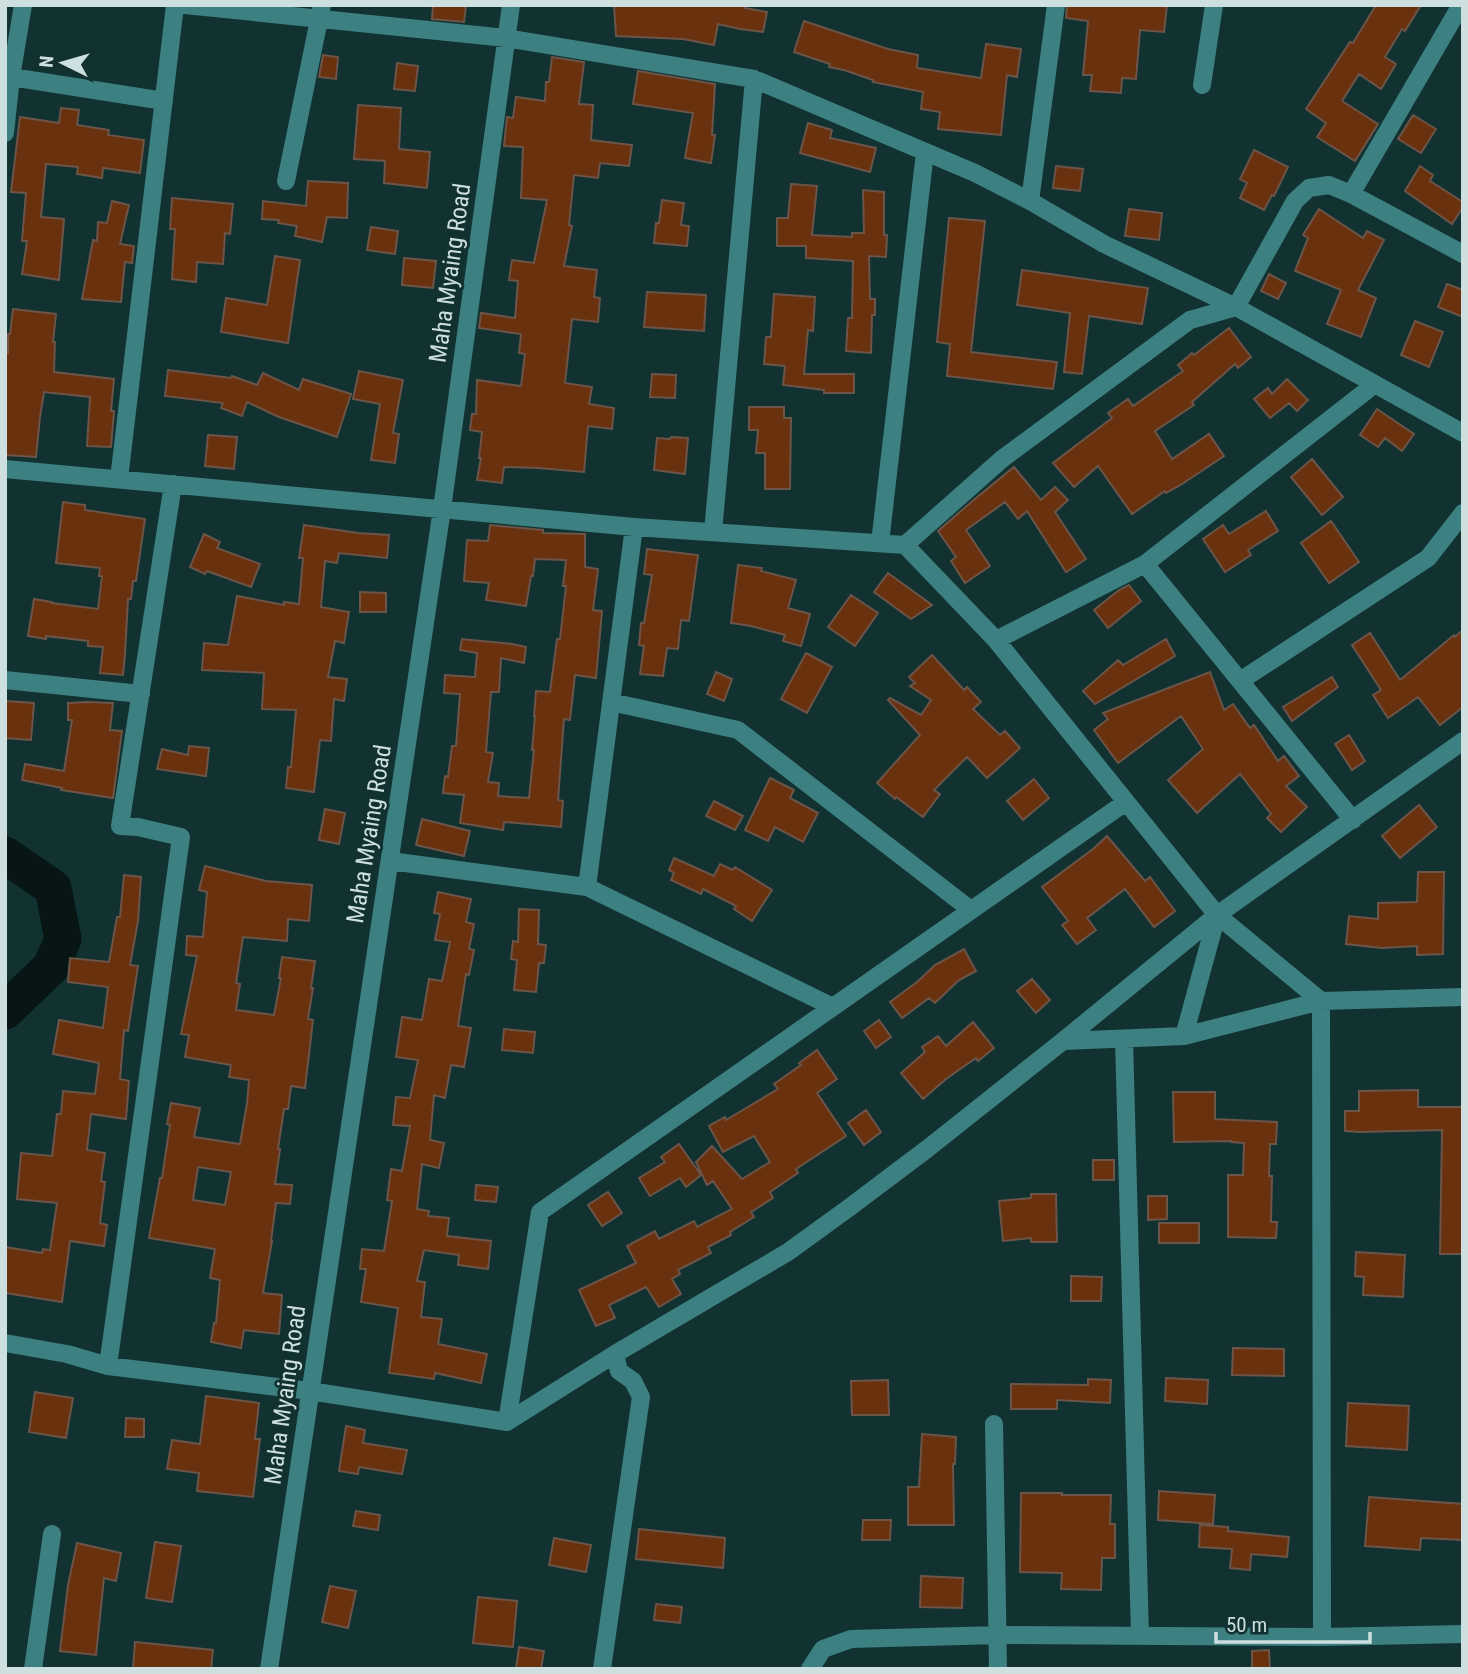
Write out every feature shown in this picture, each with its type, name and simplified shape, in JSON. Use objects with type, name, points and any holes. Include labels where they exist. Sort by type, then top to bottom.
[{"type":"street","points":[[5,133],[8,77],[23,5]]},
{"type":"street","points":[[119,479],[175,5]]},
{"type":"street","points":[[185,5],[321,12],[506,38],[754,79],[975,173],[1104,244],[1236,307],[1463,433]]},
{"type":"street","name":"Maha Myaing Road","points":[[269,1669],[442,509],[511,5]]},
{"type":"street","points":[[1030,201],[1056,5]]},
{"type":"street","points":[[1202,85],[1214,5]]},
{"type":"street","points":[[1351,194],[1461,5]]},
{"type":"street","points":[[286,181],[321,12]]},
{"type":"street","points":[[8,77],[164,101]]},
{"type":"street","points":[[713,532],[754,79]]},
{"type":"street","points":[[880,543],[925,152]]},
{"type":"street","points":[[905,545],[1002,459],[1190,320],[1236,307],[1295,201],[1309,188],[1329,185],[1351,194],[1463,254]]},
{"type":"street","points":[[996,640],[1145,565],[1375,384]]},
{"type":"street","points":[[5,469],[634,527],[905,545],[996,640],[1217,915],[1321,1001]]},
{"type":"street","points":[[108,1366],[181,837],[138,827],[120,826],[173,484]]},
{"type":"street","points":[[1240,681],[1428,558],[1463,513]]},
{"type":"street","points":[[587,887],[634,527]]},
{"type":"street","points":[[1145,565],[1353,820]]},
{"type":"street","points":[[5,680],[141,694]]},
{"type":"street","points":[[611,702],[738,730],[971,910]]},
{"type":"street","points":[[5,1343],[67,1354],[108,1366],[310,1391],[507,1422],[615,1354],[788,1252],[861,1199],[1063,1041],[1217,915],[1463,740]]},
{"type":"street","points":[[507,1422],[540,1212],[1126,802]]},
{"type":"street","points":[[390,861],[587,887],[833,1007]]},
{"type":"street","points":[[1184,1036],[1217,915]]},
{"type":"street","points":[[1063,1041],[1184,1036],[1321,1001],[1463,998]]},
{"type":"street","points":[[1321,1001],[1322,1637]]},
{"type":"street","points":[[1124,1039],[1140,1636]]},
{"type":"street","points":[[602,1669],[641,1397],[633,1381],[619,1370],[615,1354]]},
{"type":"street","points":[[993,1424],[998,1669]]},
{"type":"street","points":[[33,1669],[51,1534]]},
{"type":"street","points":[[810,1669],[822,1649],[851,1639],[998,1635],[1322,1637],[1463,1634]]},
{"type":"building","points":[[433,5],[466,5],[464,22],[432,19]]},
{"type":"building","points":[[614,5],[746,5],[745,8],[767,12],[763,32],[718,24],[714,45],[683,39],[616,36]]},
{"type":"building","points":[[1067,5],[1167,5],[1164,32],[1140,30],[1136,79],[1122,78],[1121,93],[1090,91],[1092,75],[1083,75],[1088,21],[1066,18]]},
{"type":"building","points":[[1376,5],[1421,5],[1385,57],[1396,64],[1381,89],[1359,74],[1342,101],[1378,124],[1355,161],[1317,137],[1326,123],[1306,109],[1350,42],[1353,43]]},
{"type":"building","points":[[804,21],[888,49],[918,55],[917,68],[981,78],[986,44],[1021,49],[1017,77],[1007,75],[1001,135],[938,129],[940,112],[921,109],[923,92],[873,82],[794,52]]},
{"type":"building","points":[[323,55],[338,57],[336,79],[319,77]]},
{"type":"building","points":[[552,57],[584,62],[579,104],[593,105],[591,140],[632,145],[629,166],[600,163],[598,178],[574,175],[569,225],[572,226],[564,266],[597,270],[594,297],[600,298],[598,322],[572,319],[565,383],[592,387],[589,404],[614,408],[612,429],[588,426],[584,472],[504,467],[502,483],[477,480],[482,432],[470,430],[472,414],[476,414],[477,380],[521,386],[525,354],[519,353],[521,334],[479,328],[481,313],[515,318],[518,281],[509,280],[512,260],[534,263],[547,200],[521,198],[523,147],[504,146],[507,117],[513,118],[516,97],[545,101]]},
{"type":"building","points":[[397,63],[418,66],[415,91],[394,89]]},
{"type":"building","points":[[638,71],[715,84],[712,135],[715,135],[711,163],[685,158],[693,113],[633,104]]},
{"type":"building","points":[[358,105],[401,108],[399,149],[430,152],[427,188],[384,183],[385,161],[354,159]]},
{"type":"building","points":[[61,108],[79,110],[77,125],[109,130],[108,135],[144,140],[140,173],[103,168],[102,178],[77,174],[78,167],[46,164],[41,217],[64,219],[59,280],[22,274],[27,241],[22,241],[26,193],[11,192],[20,117],[59,123]]},
{"type":"building","points":[[1413,115],[1436,129],[1421,153],[1398,139]]},
{"type":"building","points":[[808,123],[832,130],[830,138],[876,148],[870,172],[800,153]]},
{"type":"building","points":[[1254,150],[1288,167],[1264,210],[1240,198],[1247,183],[1240,179]]},
{"type":"building","points":[[1056,166],[1083,169],[1080,191],[1053,188]]},
{"type":"building","points":[[1420,166],[1433,175],[1430,181],[1463,202],[1463,207],[1452,224],[1405,191]]},
{"type":"building","points":[[308,181],[348,183],[347,218],[327,217],[322,242],[295,236],[297,226],[278,223],[279,220],[262,219],[263,201],[306,206]]},
{"type":"building","points":[[791,184],[817,186],[812,235],[852,237],[852,233],[864,233],[863,190],[884,192],[886,257],[869,256],[870,299],[875,299],[871,353],[846,351],[848,318],[852,318],[853,261],[806,258],[806,246],[777,246],[777,218],[788,218]]},
{"type":"building","points":[[172,198],[233,204],[230,234],[225,233],[223,264],[197,262],[196,282],[172,279],[175,229],[170,229]]},
{"type":"building","points":[[662,200],[684,203],[681,225],[689,226],[687,246],[654,243]]},
{"type":"building","points":[[112,201],[129,205],[120,244],[134,246],[132,263],[125,262],[121,302],[82,299],[93,240],[97,241],[98,222],[107,223]]},
{"type":"building","points":[[1129,209],[1162,213],[1159,240],[1125,236]]},
{"type":"building","points":[[1319,209],[1363,238],[1367,231],[1384,240],[1358,290],[1376,298],[1361,337],[1327,324],[1341,290],[1295,271],[1308,238],[1303,235]]},
{"type":"building","points":[[949,218],[985,221],[971,352],[1057,362],[1053,389],[947,376],[950,344],[937,342]]},
{"type":"building","points":[[371,227],[398,231],[395,254],[367,250]]},
{"type":"building","points":[[275,256],[300,260],[288,343],[221,332],[226,298],[267,305]]},
{"type":"building","points":[[404,258],[436,261],[433,288],[402,285]]},
{"type":"building","points":[[1022,270],[1148,288],[1142,324],[1089,316],[1082,374],[1064,372],[1070,313],[1017,305]]},
{"type":"building","points":[[1269,274],[1286,283],[1278,299],[1261,291]]},
{"type":"building","points":[[1447,284],[1463,290],[1463,317],[1438,307]]},
{"type":"building","points":[[647,292],[706,295],[704,331],[644,327]]},
{"type":"building","points":[[774,294],[815,297],[813,331],[808,330],[804,374],[854,374],[854,393],[824,393],[824,390],[783,385],[785,366],[764,364],[766,337],[771,337]]},
{"type":"building","points":[[13,309],[56,314],[54,372],[114,379],[111,447],[87,446],[90,397],[44,392],[36,457],[5,455],[6,353]]},
{"type":"building","points":[[1415,321],[1443,332],[1429,367],[1401,355]]},
{"type":"building","points":[[1229,328],[1251,357],[1238,368],[1235,364],[1192,402],[1194,405],[1155,431],[1172,459],[1209,434],[1224,456],[1132,514],[1098,466],[1074,487],[1053,463],[1112,418],[1108,413],[1128,399],[1133,406],[1183,371],[1178,365]]},
{"type":"building","points":[[168,370],[232,376],[257,385],[263,373],[299,390],[303,379],[351,394],[337,437],[279,417],[247,402],[242,416],[221,408],[223,403],[165,396]]},
{"type":"building","points":[[359,371],[403,380],[393,433],[399,434],[395,463],[371,460],[380,404],[353,399]]},
{"type":"building","points":[[652,374],[676,375],[675,398],[650,397]]},
{"type":"building","points":[[1287,379],[1308,400],[1297,411],[1289,403],[1270,418],[1254,399],[1268,388],[1272,394]]},
{"type":"building","points":[[749,407],[784,407],[784,418],[791,418],[790,489],[765,489],[765,453],[756,453],[758,430],[749,430]]},
{"type":"building","points":[[1377,409],[1414,434],[1402,451],[1385,438],[1378,447],[1360,435]]},
{"type":"building","points":[[208,435],[237,437],[234,469],[205,466]]},
{"type":"building","points":[[657,438],[688,438],[685,474],[654,470]]},
{"type":"building","points":[[1312,459],[1343,497],[1322,515],[1291,477]]},
{"type":"building","points":[[1014,467],[1041,500],[1055,487],[1068,500],[1055,512],[1086,559],[1066,572],[1027,511],[1018,519],[1005,502],[966,530],[990,566],[965,583],[951,561],[956,557],[938,531]]},
{"type":"building","points":[[63,502],[85,505],[85,510],[145,519],[136,581],[133,581],[131,599],[128,599],[123,675],[100,673],[103,647],[88,646],[88,641],[28,636],[34,599],[98,609],[102,576],[99,576],[100,568],[56,563]]},
{"type":"building","points":[[1266,511],[1278,531],[1248,550],[1251,555],[1225,572],[1203,539],[1223,525],[1229,534]]},
{"type":"building","points":[[1331,521],[1359,562],[1329,583],[1301,543]]},
{"type":"building","points":[[304,525],[389,535],[387,558],[339,553],[337,563],[325,561],[321,607],[349,612],[344,643],[335,641],[328,677],[347,679],[344,701],[334,699],[331,741],[320,740],[314,792],[286,788],[288,767],[291,767],[296,710],[262,709],[264,673],[202,670],[204,643],[228,645],[237,596],[284,605],[284,602],[299,604],[303,558],[299,558]]},
{"type":"building","points":[[490,525],[543,530],[543,533],[585,534],[585,567],[598,569],[593,610],[602,611],[596,678],[575,675],[570,720],[564,719],[558,800],[563,801],[561,827],[504,822],[503,830],[460,823],[464,795],[443,793],[452,746],[456,746],[460,694],[444,693],[445,675],[475,677],[477,653],[460,650],[462,639],[526,647],[524,663],[501,658],[499,692],[491,692],[486,752],[493,753],[488,782],[499,783],[498,796],[529,798],[536,691],[550,692],[557,639],[560,639],[566,560],[535,559],[526,606],[486,600],[489,583],[464,581],[467,540],[488,541]]},
{"type":"building","points":[[204,534],[220,542],[217,548],[260,564],[251,587],[190,567]]},
{"type":"building","points":[[647,549],[698,555],[689,621],[681,620],[678,649],[667,648],[663,676],[640,674],[644,646],[639,645],[641,623],[644,623],[652,575],[644,574]]},
{"type":"building","points":[[738,565],[762,568],[761,571],[796,580],[788,608],[810,614],[801,646],[783,641],[785,635],[731,623]]},
{"type":"building","points":[[888,573],[932,605],[911,619],[874,592]]},
{"type":"building","points":[[1129,585],[1141,601],[1108,628],[1094,610]]},
{"type":"building","points":[[360,592],[386,593],[386,612],[360,612]]},
{"type":"building","points":[[851,595],[878,613],[855,646],[828,627]]},
{"type":"building","points":[[1463,630],[1463,707],[1440,725],[1418,697],[1388,718],[1373,695],[1381,690],[1352,645],[1370,633],[1400,680]]},
{"type":"building","points":[[1166,639],[1175,656],[1095,704],[1083,691],[1118,660],[1123,665]]},
{"type":"building","points":[[806,653],[832,667],[807,713],[781,699]]},
{"type":"building","points":[[932,655],[964,690],[967,687],[981,702],[973,709],[1000,735],[1005,731],[1020,748],[987,778],[967,757],[934,790],[940,794],[923,817],[896,797],[895,799],[877,783],[920,735],[888,700],[890,698],[921,715],[931,700],[910,686],[915,683],[909,677]]},
{"type":"building","points":[[716,672],[732,679],[724,701],[707,694]]},
{"type":"building","points":[[1210,672],[1224,710],[1233,704],[1250,728],[1254,725],[1278,761],[1284,756],[1299,776],[1286,786],[1307,807],[1281,832],[1267,818],[1271,814],[1240,774],[1197,813],[1168,780],[1203,749],[1181,716],[1118,763],[1094,730],[1108,719],[1103,713]]},
{"type":"building","points":[[1332,677],[1338,687],[1292,721],[1283,707]]},
{"type":"building","points":[[6,701],[34,703],[31,740],[5,738]]},
{"type":"building","points":[[68,703],[113,703],[110,730],[122,731],[113,798],[61,790],[62,788],[22,780],[25,764],[64,771],[72,720],[68,720]]},
{"type":"building","points":[[1349,735],[1365,761],[1352,770],[1335,744]]},
{"type":"building","points":[[189,746],[209,748],[206,776],[157,769],[162,749],[188,755]]},
{"type":"building","points":[[770,778],[794,790],[790,798],[818,813],[803,842],[775,827],[768,841],[745,830]]},
{"type":"building","points":[[1034,779],[1049,798],[1023,820],[1007,801]]},
{"type":"building","points":[[714,801],[743,816],[735,830],[706,816]]},
{"type":"building","points":[[1419,805],[1437,827],[1400,858],[1382,836]]},
{"type":"building","points":[[325,809],[345,813],[339,844],[319,840]]},
{"type":"building","points":[[422,819],[470,831],[464,856],[416,845]]},
{"type":"building","points":[[1107,836],[1145,881],[1150,877],[1175,911],[1154,927],[1125,889],[1087,918],[1096,930],[1077,944],[1062,925],[1068,921],[1042,887]]},
{"type":"building","points":[[674,858],[714,876],[720,864],[733,870],[735,867],[772,890],[752,921],[734,909],[736,906],[703,889],[701,894],[671,880],[674,873],[669,870]]},
{"type":"building","points":[[205,866],[266,881],[312,885],[309,921],[288,919],[287,941],[243,937],[236,983],[240,984],[236,1010],[274,1015],[282,957],[315,961],[308,1019],[313,1020],[305,1088],[291,1086],[288,1109],[284,1109],[278,1149],[275,1184],[292,1185],[290,1204],[276,1203],[263,1293],[282,1295],[279,1334],[244,1330],[241,1348],[211,1342],[216,1323],[220,1280],[210,1278],[215,1249],[149,1238],[162,1178],[171,1103],[200,1108],[194,1137],[240,1144],[247,1103],[249,1080],[229,1077],[231,1065],[185,1057],[189,1035],[181,1034],[197,956],[186,955],[187,936],[203,937],[207,892],[199,890]],"holes":[[[198,1167],[231,1172],[225,1205],[193,1200]]]},
{"type":"building","points":[[1418,872],[1444,872],[1443,954],[1417,955],[1417,946],[1382,948],[1346,944],[1349,916],[1378,919],[1378,903],[1417,902]]},
{"type":"building","points":[[124,875],[141,877],[138,921],[130,965],[138,966],[128,1031],[124,1030],[120,1079],[129,1081],[126,1119],[91,1114],[87,1150],[105,1153],[100,1223],[107,1225],[104,1246],[70,1241],[62,1302],[5,1293],[5,1247],[42,1253],[43,1249],[50,1250],[57,1203],[17,1199],[21,1153],[52,1156],[63,1091],[95,1094],[99,1063],[53,1054],[59,1020],[103,1028],[108,987],[68,982],[70,958],[109,962],[117,917],[120,917]]},
{"type":"building","points":[[438,892],[471,899],[466,922],[474,924],[469,949],[474,950],[469,975],[466,974],[458,1026],[471,1028],[464,1067],[451,1065],[445,1098],[434,1095],[430,1140],[444,1143],[439,1168],[422,1164],[417,1209],[429,1211],[428,1216],[449,1218],[447,1236],[491,1241],[488,1269],[458,1265],[459,1255],[424,1250],[417,1281],[425,1282],[421,1317],[442,1319],[438,1344],[487,1354],[481,1383],[435,1373],[434,1379],[389,1373],[398,1308],[361,1302],[366,1269],[360,1269],[362,1249],[384,1251],[392,1201],[387,1200],[391,1169],[402,1171],[410,1126],[393,1125],[396,1097],[410,1098],[418,1060],[396,1057],[402,1017],[422,1020],[429,979],[442,981],[450,942],[435,940],[440,914],[434,913]]},
{"type":"building","points":[[519,909],[539,910],[538,944],[546,945],[544,963],[539,963],[536,992],[514,990],[517,960],[511,959],[513,941],[518,942]]},
{"type":"building","points":[[964,949],[976,971],[959,980],[935,1003],[929,998],[902,1018],[890,1002],[935,965]]},
{"type":"building","points":[[1032,979],[1050,1000],[1036,1013],[1017,991]]},
{"type":"building","points":[[879,1020],[891,1037],[876,1048],[864,1031]]},
{"type":"building","points":[[973,1022],[994,1048],[978,1061],[976,1058],[946,1079],[923,1099],[901,1073],[925,1052],[922,1047],[938,1036],[946,1046]]},
{"type":"building","points":[[504,1029],[535,1032],[533,1053],[502,1050]]},
{"type":"building","points":[[817,1050],[837,1079],[817,1093],[846,1136],[796,1169],[798,1173],[770,1192],[773,1198],[751,1212],[754,1217],[730,1232],[731,1235],[708,1247],[711,1253],[678,1270],[680,1274],[672,1279],[681,1294],[659,1307],[646,1287],[609,1305],[615,1318],[596,1326],[579,1290],[636,1263],[627,1246],[655,1231],[659,1239],[694,1221],[697,1227],[732,1209],[713,1181],[707,1185],[696,1162],[712,1146],[742,1179],[770,1162],[754,1136],[723,1152],[709,1126],[725,1117],[726,1120],[778,1089],[774,1084]]},
{"type":"building","points":[[1418,1090],[1418,1107],[1463,1107],[1463,1254],[1440,1254],[1442,1130],[1345,1131],[1345,1111],[1359,1111],[1359,1091]]},
{"type":"building","points":[[1173,1092],[1215,1092],[1215,1119],[1277,1122],[1276,1144],[1270,1144],[1269,1176],[1272,1176],[1271,1222],[1277,1222],[1276,1238],[1228,1237],[1228,1175],[1243,1175],[1244,1143],[1174,1142]]},
{"type":"building","points":[[866,1110],[881,1132],[864,1145],[848,1123]]},
{"type":"building","points":[[679,1144],[701,1175],[686,1187],[680,1178],[650,1196],[639,1178],[665,1162],[661,1157]]},
{"type":"building","points":[[1093,1160],[1114,1160],[1114,1180],[1093,1180]]},
{"type":"building","points":[[476,1185],[498,1187],[496,1202],[475,1200]]},
{"type":"building","points":[[608,1192],[622,1213],[602,1226],[588,1205]]},
{"type":"building","points":[[1031,1194],[1056,1194],[1057,1242],[1031,1242],[1031,1238],[1003,1241],[999,1201],[1031,1198]]},
{"type":"building","points":[[1148,1196],[1167,1196],[1167,1219],[1148,1220]]},
{"type":"building","points":[[1159,1223],[1199,1223],[1199,1243],[1159,1243]]},
{"type":"building","points":[[1356,1252],[1405,1255],[1403,1297],[1363,1295],[1364,1277],[1355,1276]]},
{"type":"building","points":[[1071,1276],[1102,1277],[1101,1301],[1071,1301]]},
{"type":"building","points":[[1233,1348],[1284,1349],[1284,1376],[1232,1375]]},
{"type":"building","points":[[1166,1378],[1208,1380],[1207,1404],[1165,1401]]},
{"type":"building","points":[[1088,1379],[1111,1380],[1110,1403],[1057,1400],[1057,1409],[1011,1409],[1011,1384],[1088,1385]]},
{"type":"building","points":[[888,1380],[889,1415],[852,1415],[851,1381]]},
{"type":"building","points":[[35,1392],[73,1398],[66,1438],[29,1432]]},
{"type":"building","points":[[206,1396],[259,1403],[255,1439],[260,1439],[253,1497],[197,1491],[199,1473],[167,1469],[172,1440],[200,1444]]},
{"type":"building","points":[[1348,1403],[1409,1406],[1407,1450],[1346,1446]]},
{"type":"building","points":[[126,1418],[144,1419],[144,1437],[125,1437]]},
{"type":"building","points":[[346,1426],[365,1430],[363,1443],[407,1450],[402,1474],[359,1467],[358,1474],[339,1471]]},
{"type":"building","points":[[922,1434],[956,1437],[953,1464],[954,1525],[908,1525],[908,1487],[919,1487]]},
{"type":"building","points":[[1159,1491],[1215,1495],[1213,1524],[1158,1520]]},
{"type":"building","points":[[1021,1493],[1111,1495],[1110,1524],[1115,1524],[1115,1558],[1102,1558],[1101,1590],[1061,1589],[1062,1573],[1020,1572]]},
{"type":"building","points":[[1369,1497],[1463,1504],[1463,1540],[1421,1538],[1420,1550],[1365,1546]]},
{"type":"building","points":[[356,1511],[380,1515],[378,1530],[353,1526]]},
{"type":"building","points":[[863,1520],[891,1520],[890,1540],[862,1540]]},
{"type":"building","points":[[1200,1525],[1228,1527],[1228,1531],[1289,1537],[1287,1557],[1251,1554],[1250,1570],[1230,1568],[1232,1549],[1199,1547]]},
{"type":"building","points":[[639,1529],[725,1538],[723,1568],[636,1559]]},
{"type":"building","points":[[554,1538],[591,1545],[586,1572],[549,1565]]},
{"type":"building","points":[[155,1542],[181,1546],[172,1602],[146,1598]]},
{"type":"building","points":[[77,1543],[121,1553],[116,1581],[104,1578],[96,1655],[60,1651],[68,1585]]},
{"type":"building","points":[[921,1576],[963,1578],[962,1608],[920,1607]]},
{"type":"building","points":[[330,1586],[356,1591],[348,1628],[322,1622]]},
{"type":"building","points":[[478,1597],[517,1601],[513,1647],[473,1643]]},
{"type":"building","points":[[656,1604],[682,1607],[680,1623],[654,1620]]},
{"type":"building","points":[[135,1642],[213,1650],[211,1669],[133,1669]]},
{"type":"building","points":[[519,1647],[544,1651],[541,1669],[516,1669]]},
{"type":"building","points":[[1269,1650],[1270,1669],[1252,1669],[1252,1651]]},
{"type":"waterway","points":[[5,855],[53,888],[63,939],[51,967],[5,1011]]}]
